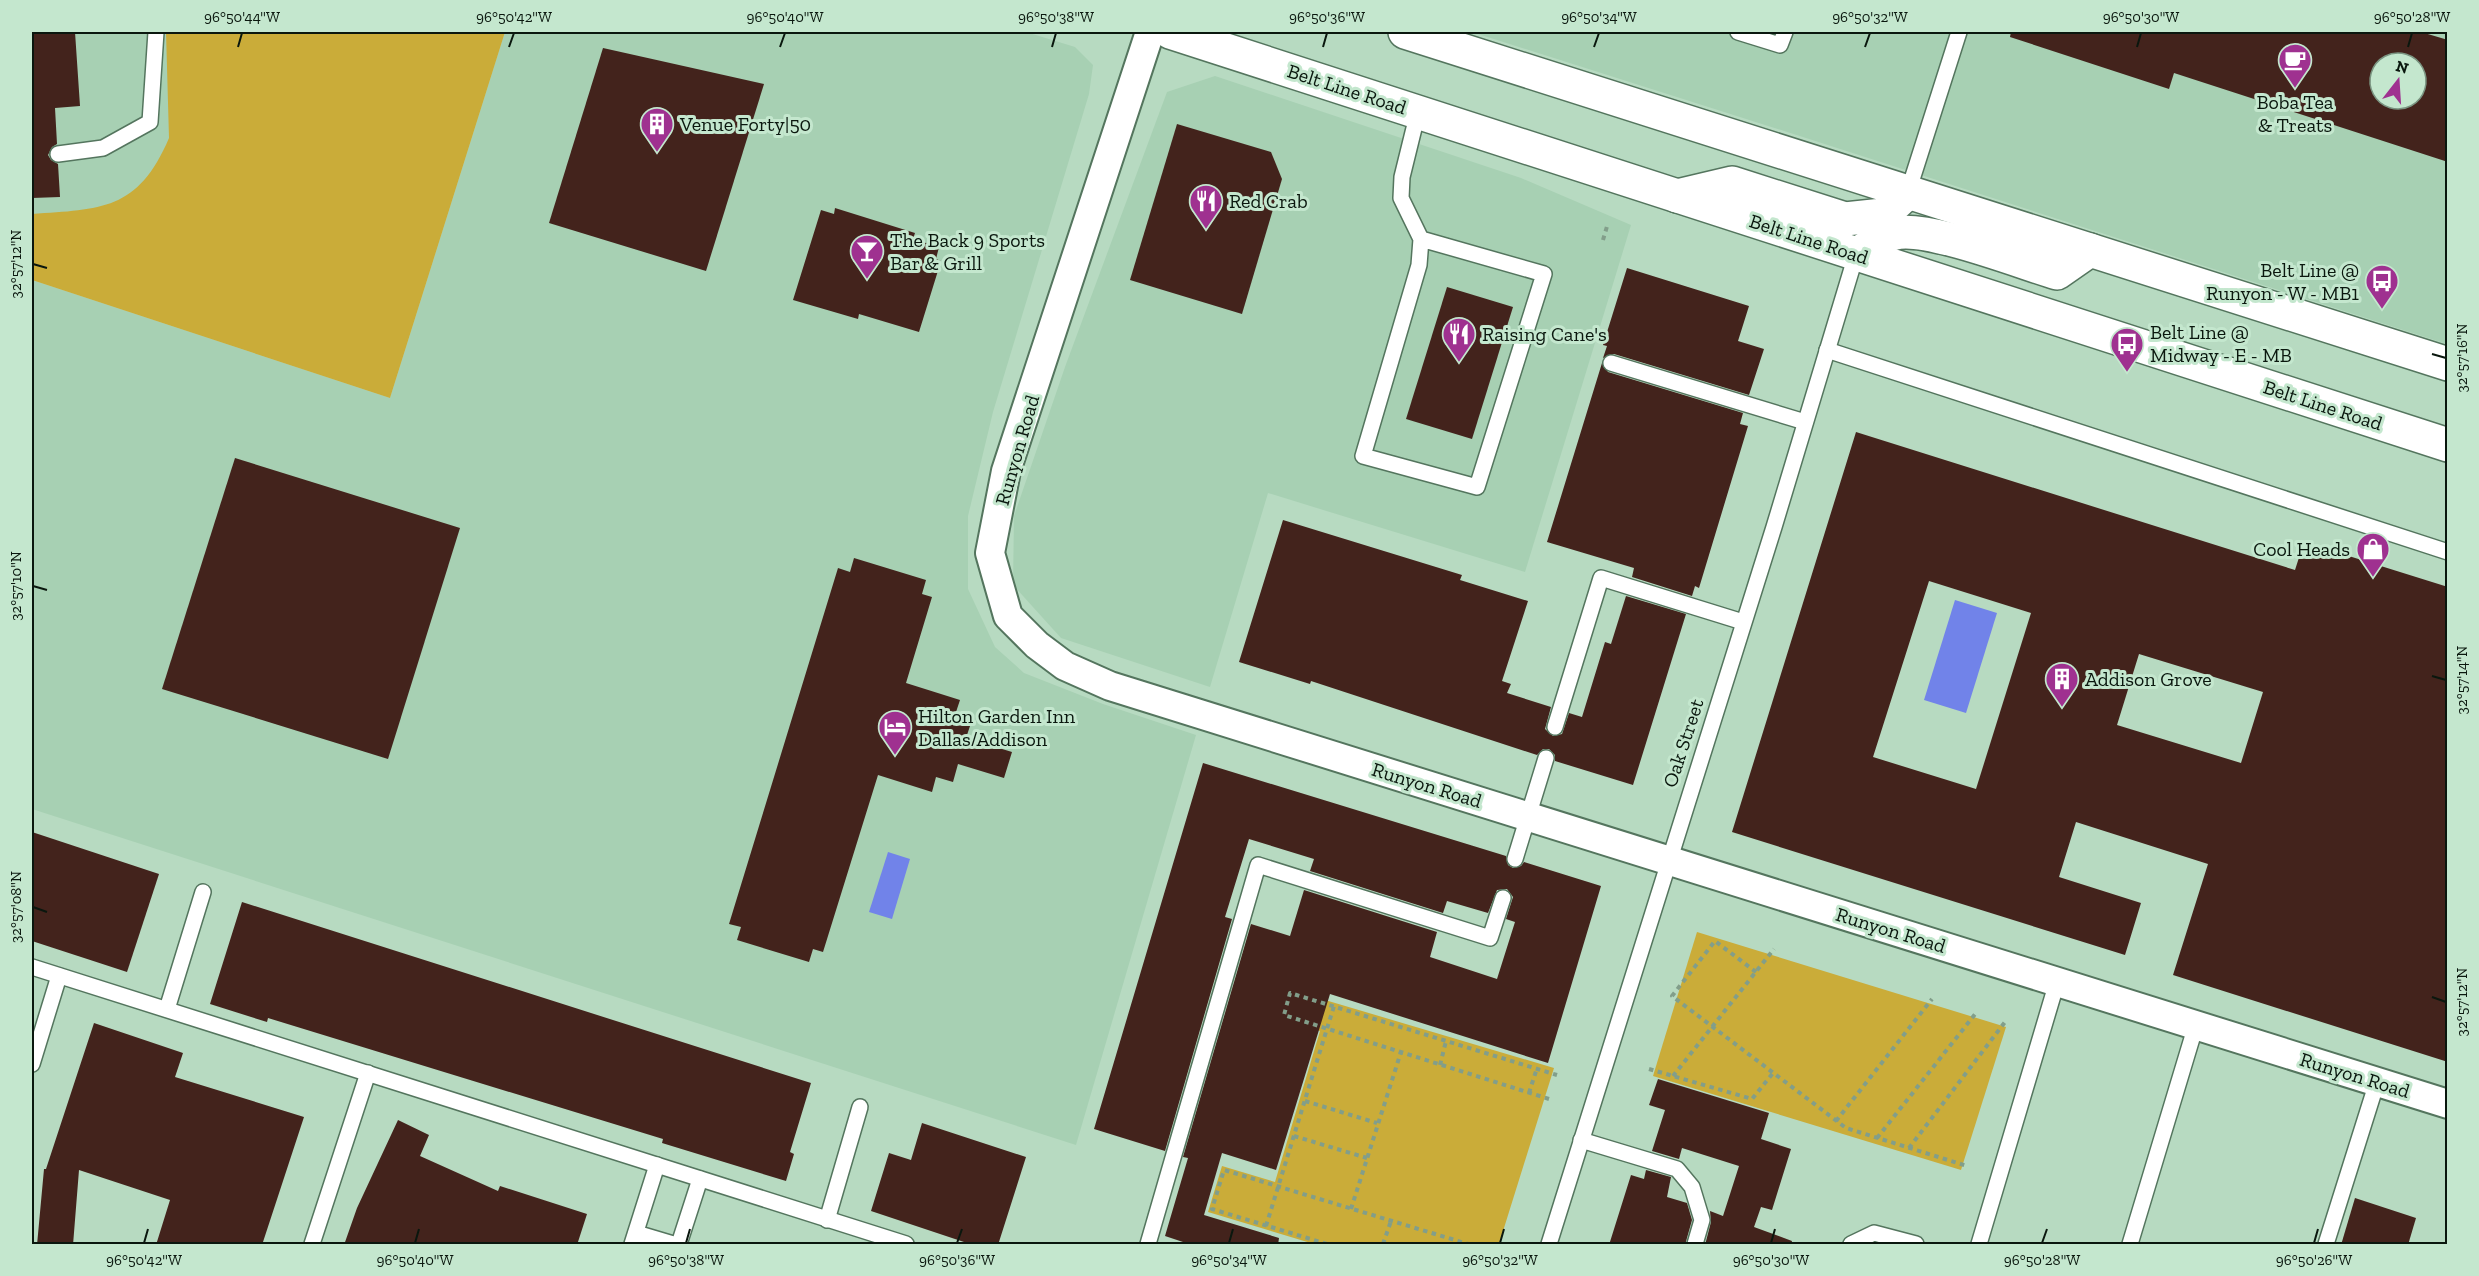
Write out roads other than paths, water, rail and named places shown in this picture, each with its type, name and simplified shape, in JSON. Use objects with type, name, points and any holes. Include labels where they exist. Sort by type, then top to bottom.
[{"type":"main road","name":"Belt Line Road","points":[[1170,32],[2448,445]]},
{"type":"main road","points":[[1405,32],[2448,364]]},
{"type":"main road","points":[[1677,196],[1732,183],[1845,219],[1883,215],[1908,192]]},
{"type":"main road","points":[[1856,255],[1893,233],[1917,233],[1960,242],[2057,273],[2090,250]]},
{"type":"main road","points":[[2378,423],[2448,431]]},
{"type":"street","name":"Runyon Road","points":[[1150,32],[1006,471],[990,553],[1008,616],[1037,645],[1065,666],[1110,686],[2448,1104]]},
{"type":"lane","points":[[58,154],[103,148],[150,122],[156,32]]},
{"type":"lane","points":[[1738,32],[1780,45],[1785,32]]},
{"type":"lane","points":[[1908,192],[1959,32]]},
{"type":"lane","points":[[1418,112],[1402,177],[1401,198],[1421,239],[1419,265],[1362,456],[1477,487],[1544,274],[1421,239]]},
{"type":"lane","name":"Oak Street","points":[[1549,1245],[1856,255]]},
{"type":"lane","points":[[1827,350],[2448,552]]},
{"type":"lane","points":[[1611,363],[1805,422]]},
{"type":"lane","points":[[1555,727],[1601,578],[1743,622]]},
{"type":"lane","points":[[1515,859],[1546,758]]},
{"type":"lane","points":[[1148,1245],[1258,865],[1490,938],[1503,898]]},
{"type":"lane","points":[[167,1009],[202,892]]},
{"type":"lane","points":[[32,967],[906,1245]]},
{"type":"lane","points":[[32,1064],[59,976]]},
{"type":"lane","points":[[1979,1245],[2057,982]]},
{"type":"lane","points":[[2130,1245],[2196,1025]]},
{"type":"lane","points":[[312,1245],[368,1073]]},
{"type":"lane","points":[[2326,1245],[2377,1082]]},
{"type":"lane","points":[[827,1220],[860,1107]]},
{"type":"lane","points":[[1581,1140],[1677,1169],[1692,1187],[1702,1220],[1695,1245]]},
{"type":"lane","points":[[657,1165],[634,1239],[673,1245]]},
{"type":"lane","points":[[679,1245],[700,1179]]},
{"type":"lane","points":[[1851,1245],[1874,1233],[1916,1245]]},
{"type":"water","points":[[1955,600],[1997,613],[1966,713],[1924,700]]},
{"type":"water","points":[[888,852],[910,859],[892,919],[869,912]]},
{"type":"place","name":"Boba Tea & Treats","points":[[2295,89]]},
{"type":"place","name":"Venue Forty|50","points":[[657,153]]},
{"type":"place","name":"Red Crab","points":[[1206,230]]},
{"type":"place","name":"The Back 9 Sports Bar & Grill","points":[[867,280]]},
{"type":"place","name":"Belt Line @ Runyon - W - MB1","points":[[2382,310]]},
{"type":"place","name":"Raising Cane's","points":[[1459,363]]},
{"type":"place","name":"Belt Line @ Midway - E - MB","points":[[2127,373]]},
{"type":"place","name":"Cool Heads","points":[[2373,578]]},
{"type":"place","name":"Addison Grove","points":[[2062,708]]},
{"type":"place","name":"Hilton Garden Inn Dallas/Addison","points":[[895,756]]}]
